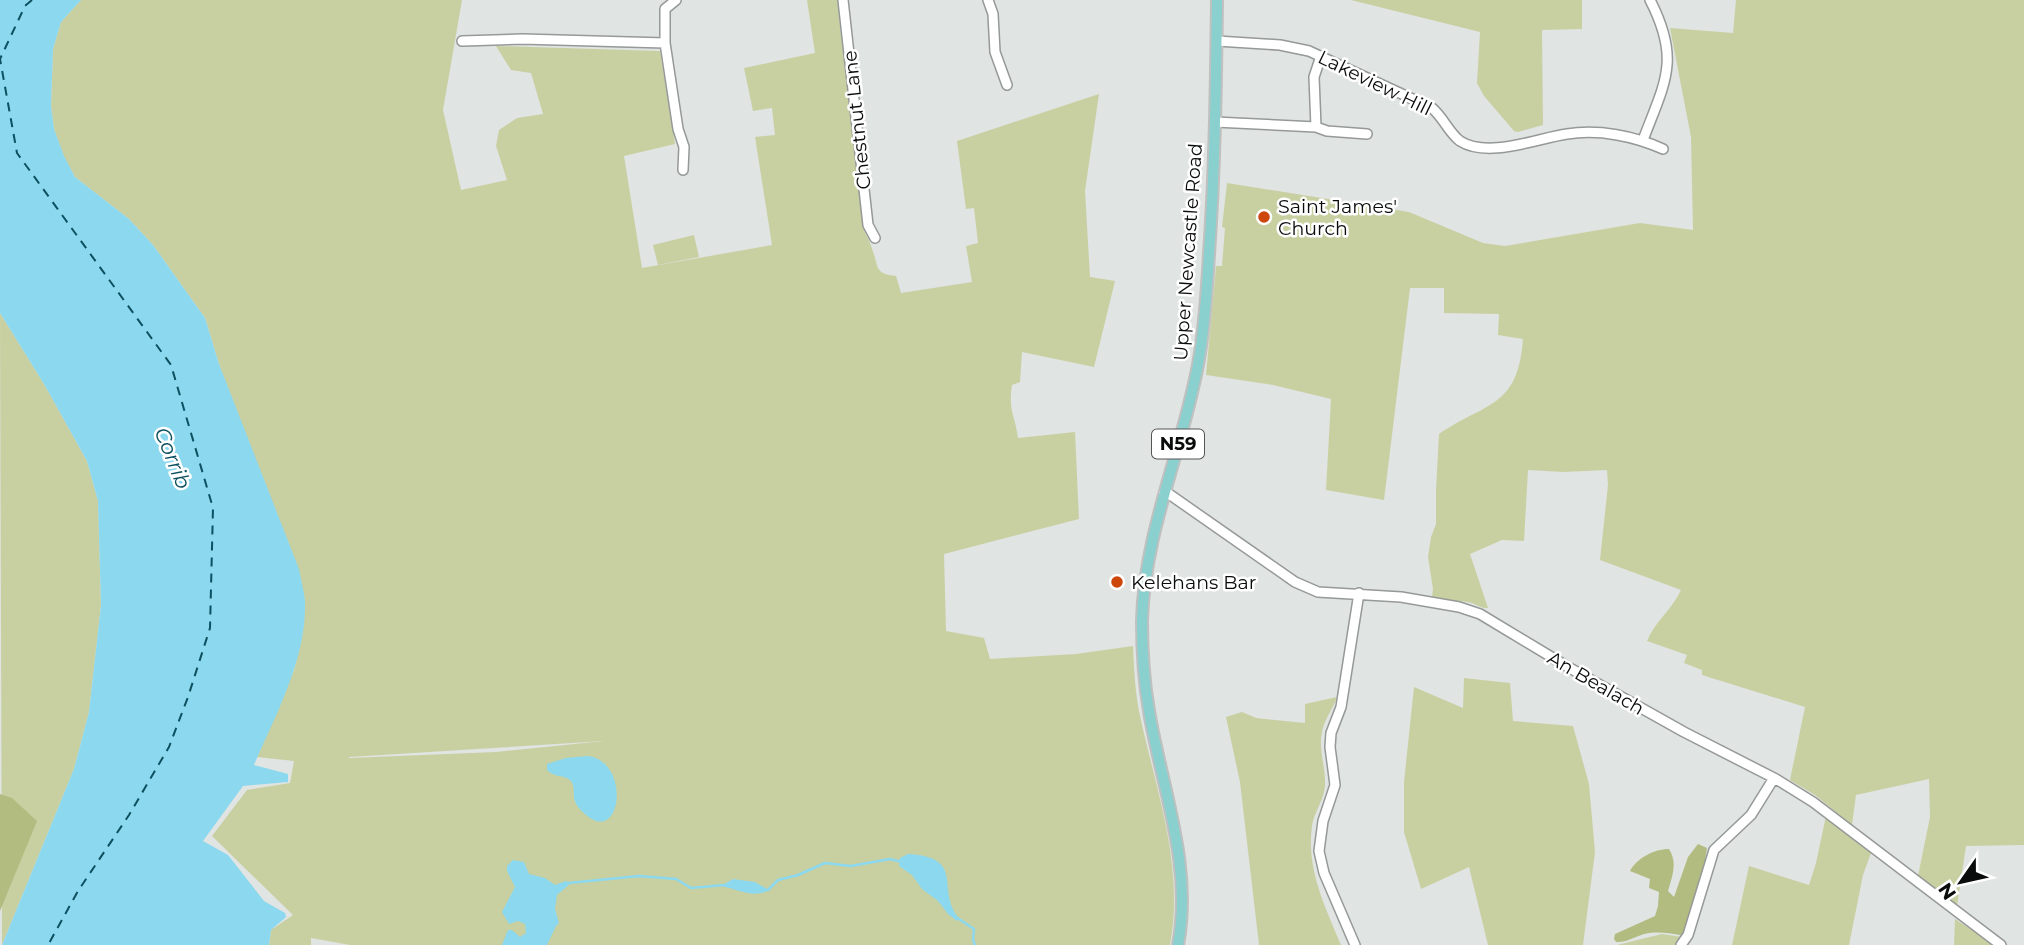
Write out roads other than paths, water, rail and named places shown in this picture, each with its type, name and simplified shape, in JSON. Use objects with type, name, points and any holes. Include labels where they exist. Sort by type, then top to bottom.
[{"type":"main road","name":"Upper Newcastle Road","points":[[1178,945],[1184,902],[1182,872],[1149,709],[1142,614],[1164,493],[1192,395],[1201,346],[1211,226],[1217,0]]},
{"type":"street","points":[[676,0],[669,3],[665,9],[665,43],[678,129],[684,147],[683,170]]},
{"type":"street","name":"Chestnut Lane","points":[[843,0],[868,225],[875,238]]},
{"type":"street","points":[[988,0],[993,14],[995,52],[1007,85]]},
{"type":"street","points":[[1643,140],[1668,69],[1667,50],[1650,0]]},
{"type":"street","points":[[462,41],[522,39],[665,43]]},
{"type":"street","name":"Lakeview Hill","points":[[1217,41],[1280,45],[1321,56],[1432,108],[1457,138],[1468,145],[1503,147],[1577,133],[1643,140],[1663,149]]},
{"type":"street","points":[[1316,127],[1314,77],[1321,56]]},
{"type":"street","points":[[1215,122],[1316,127],[1327,131],[1367,134]]},
{"type":"street","name":"An Bealach","points":[[1164,493],[1304,587],[1318,592],[1415,599],[1480,614],[1641,709],[1774,778],[1848,828],[2001,945]]},
{"type":"street","points":[[1354,945],[1324,873],[1320,851],[1323,821],[1335,785],[1331,733],[1340,707],[1359,593]]},
{"type":"street","points":[[1681,945],[1688,935],[1714,850],[1751,815],[1774,778]]},
{"type":"water","name":"Corrib","points":[[0,0],[81,0],[61,22],[53,49],[51,106],[54,129],[64,156],[75,177],[129,219],[153,245],[205,318],[219,364],[299,569],[305,601],[301,644],[280,706],[254,765],[288,774],[288,782],[243,786],[203,841],[228,855],[264,901],[285,913],[286,917],[271,930],[269,945],[2,945],[74,769],[89,712],[101,605],[98,501],[87,461],[0,313]]},
{"type":"water","points":[[588,756],[602,762],[611,772],[616,786],[613,812],[607,820],[597,821],[585,814],[576,804],[571,781],[547,770],[547,764],[566,758]]},
{"type":"water","points":[[908,854],[926,856],[944,868],[957,921],[922,889],[912,875],[899,866],[900,858]]},
{"type":"water","points":[[513,860],[524,862],[529,874],[545,878],[555,885],[566,881],[571,883],[557,895],[555,909],[559,923],[547,945],[502,945],[508,930],[520,937],[526,933],[525,924],[518,921],[509,924],[502,912],[515,887],[507,871],[507,866]]},
{"type":"water","points":[[733,879],[755,882],[769,890],[757,894],[721,886]]},
{"type":"waterway","points":[[768,890],[778,880],[798,875],[825,863],[851,866],[890,859],[902,862]]},
{"type":"waterway","points":[[569,883],[639,876],[676,879],[691,888],[724,885]]},
{"type":"waterway","points":[[956,917],[974,929],[975,945]]},
{"type":"place","name":"Saint James' Church","points":[[1264,217]]},
{"type":"place","name":"Kelehans Bar","points":[[1117,582]]}]
